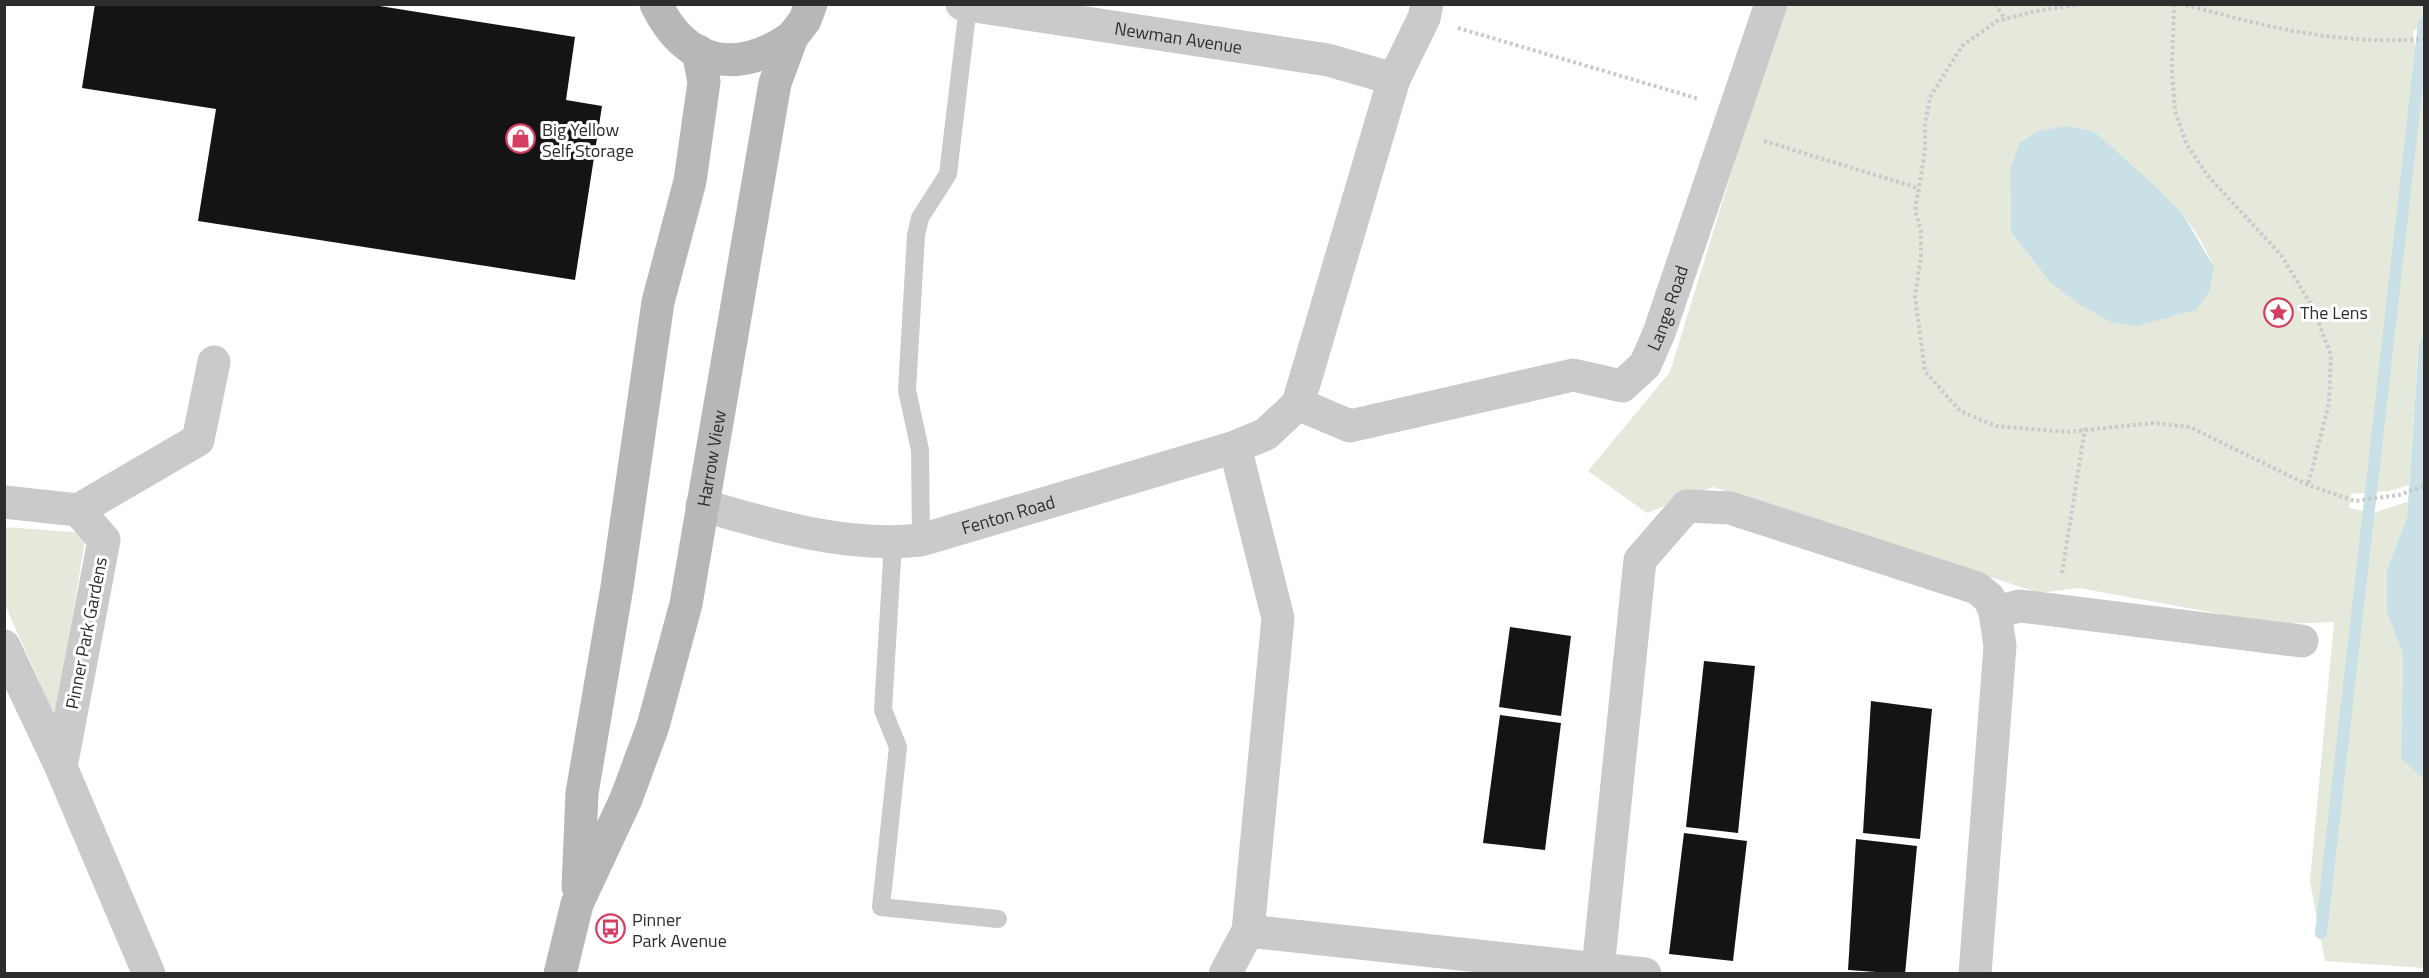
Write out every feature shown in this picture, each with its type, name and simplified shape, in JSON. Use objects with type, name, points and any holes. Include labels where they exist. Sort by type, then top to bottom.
[{"type":"street","points":[[656,4],[664,20],[684,44],[720,60],[743,60],[770,52],[792,37]]},
{"type":"street","name":"Harrow View","points":[[577,904],[626,799],[653,726],[686,604],[775,83],[792,37],[805,20],[811,4]]},
{"type":"street","name":"Lange Road","points":[[1298,404],[1350,426],[1573,375],[1622,386],[1645,365],[1659,333],[1771,4]]},
{"type":"street","name":"Newman Avenue","points":[[965,5],[1328,60],[1394,79]]},
{"type":"street","points":[[1298,404],[1394,79],[1426,11]]},
{"type":"street","name":"Harrow View","points":[[560,974],[577,904],[582,793],[617,587],[658,302],[690,181],[704,82],[698,51]]},
{"type":"street","points":[[4,502],[78,510],[198,440],[213,362]]},
{"type":"street","name":"Fenton Road","points":[[702,505],[782,529],[907,542],[1235,447],[1266,434],[1298,404]]},
{"type":"street","points":[[1225,974],[1248,931],[1278,618],[1235,447]]},
{"type":"street","points":[[1598,969],[1640,560],[1687,506],[1730,508],[1977,588],[1989,598],[1995,612],[2000,646],[1975,974]]},
{"type":"street","name":"Pinner Park Gardens","points":[[61,767],[104,540],[78,510]]},
{"type":"street","points":[[1995,612],[2020,606],[2302,641]]},
{"type":"street","name":"Pinner Park Gardens","points":[[4,646],[61,767],[149,974]]},
{"type":"street","points":[[1248,931],[1645,974]]},
{"type":"lane","points":[[965,5],[948,174],[920,218],[916,235],[907,390],[920,450],[884,710],[898,747],[881,907],[998,919]]},
{"type":"path","points":[[1995,4],[2005,19]]},
{"type":"path","points":[[2081,4],[1997,21],[1962,46],[1930,97],[1925,124],[1925,152],[1915,211],[1921,230],[1921,256],[1915,297],[1925,371],[1960,411],[2010,429],[2067,432],[2085,428],[2152,423],[2190,428],[2308,486],[2355,501],[2400,495],[2424,486]]},
{"type":"path","points":[[2174,4],[2172,70],[2175,111],[2187,145],[2208,176],[2281,255],[2312,306],[2331,355],[2329,403],[2308,486]]},
{"type":"path","points":[[2180,4],[2266,26],[2340,38],[2391,41],[2424,39]]},
{"type":"path","points":[[1426,11],[1706,101]]},
{"type":"path","points":[[1756,138],[1918,188]]},
{"type":"path","points":[[2060,585],[2085,428]]},
{"type":"shaded area","points":[[1783,5],[2424,5],[2424,29],[2413,30],[2415,49],[2424,48],[2424,334],[2419,344],[2409,485],[2389,491],[2351,494],[2349,508],[2374,513],[2409,501],[2407,518],[2387,569],[2387,613],[2403,654],[2401,758],[2424,780],[2424,968],[2325,961],[2310,882],[2334,622],[2275,624],[2079,588],[2039,593],[1713,487],[1647,513],[1588,471],[1670,372]],"holes":[[[2095,132],[2182,213],[2200,239],[2214,267],[2049,281],[2011,232],[2010,171]]]},
{"type":"shaded area","points":[[4,527],[86,533],[56,719],[5,605]]},
{"type":"water","points":[[2068,126],[2095,132],[2182,213],[2214,267],[2210,290],[2196,310],[2136,326],[2111,322],[2079,304],[2049,281],[2011,232],[2010,171],[2019,144],[2038,131]]},
{"type":"water","points":[[2424,334],[2424,780],[2401,758],[2403,654],[2387,613],[2387,569],[2407,518],[2419,344]]},
{"type":"building","points":[[95,4],[367,4],[575,37],[566,100],[602,106],[575,280],[198,221],[216,109],[82,88]]},
{"type":"building","points":[[1510,627],[1571,636],[1561,716],[1499,707]]},
{"type":"building","points":[[1704,661],[1755,666],[1738,833],[1686,827]]},
{"type":"building","points":[[1871,701],[1932,709],[1920,839],[1863,833]]},
{"type":"building","points":[[1500,715],[1561,723],[1545,850],[1483,843]]},
{"type":"building","points":[[1684,833],[1747,841],[1733,961],[1669,954]]},
{"type":"building","points":[[1856,839],[1917,846],[1905,974],[1848,970]]},
{"type":"waterway","points":[[2321,933],[2424,23]]},
{"type":"place","name":"Big Yellow Self Storage","points":[[521,139]]},
{"type":"place","name":"The Lens","points":[[2279,312]]},
{"type":"place","name":"Pinner Park Avenue","points":[[611,929]]}]
